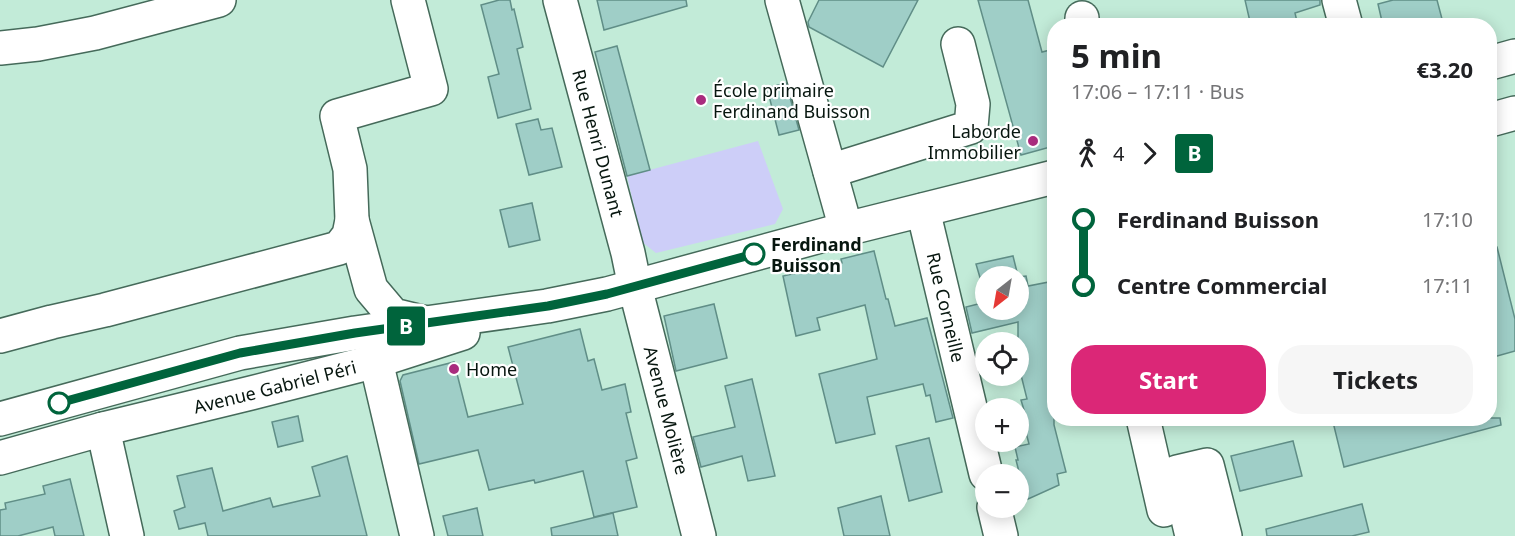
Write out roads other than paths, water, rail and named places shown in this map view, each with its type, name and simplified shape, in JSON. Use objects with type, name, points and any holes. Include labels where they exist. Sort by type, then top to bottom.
[{"type":"main road","points":[[0,48],[38,44],[95,33],[219,0]]},
{"type":"main road","points":[[408,0],[431,88],[337,116],[350,169],[352,220],[371,289],[393,315],[426,323]]},
{"type":"main road","name":"Rue Henri Dunant","points":[[560,0],[635,286]]},
{"type":"main road","points":[[782,0],[846,229]]},
{"type":"main road","points":[[1339,0],[1344,18]]},
{"type":"main road","points":[[830,171],[971,127],[973,104],[958,44]]},
{"type":"main road","points":[[1497,61],[1515,56]]},
{"type":"main road","points":[[1497,118],[1515,113]]},
{"type":"main road","name":"Avenue Gabriel Péri","points":[[0,458],[103,429],[376,361],[548,306],[635,286],[846,229],[1047,179]]},
{"type":"main road","name":"Rue Corneille","points":[[923,210],[984,464]]},
{"type":"main road","points":[[0,336],[339,248],[349,235],[352,220]]},
{"type":"main road","name":"Avenue Molière","points":[[635,286],[699,536]]},
{"type":"main road","name":"Avenue Gabriel Péri","points":[[0,419],[240,353],[355,333],[548,306]]},
{"type":"main road","points":[[376,361],[417,536]]},
{"type":"main road","points":[[1145,426],[1171,536]]},
{"type":"main road","points":[[1165,426],[1192,536]]},
{"type":"main road","points":[[103,429],[127,536]]},
{"type":"main road","points":[[1177,472],[1207,465],[1225,536]]},
{"type":"main road","points":[[997,518],[1001,536]]},
{"type":"place","name":"École primaire Ferdinand Buisson","points":[[701,100]]},
{"type":"place","name":"Laborde Immobilier","points":[[1033,141]]},
{"type":"place","name":"Ferdinand Buisson","points":[[754,254]]},
{"type":"place","name":"Home","points":[[454,369]]}]
